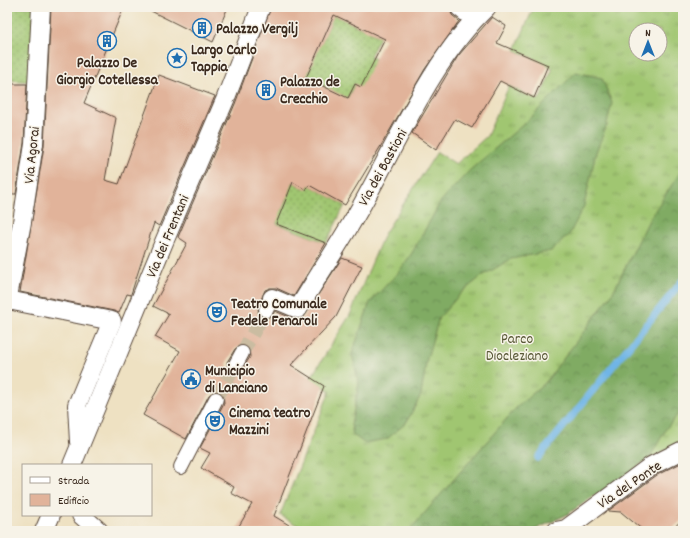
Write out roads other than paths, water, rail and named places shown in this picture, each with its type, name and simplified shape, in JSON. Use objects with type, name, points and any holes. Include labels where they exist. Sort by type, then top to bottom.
[{"type":"street","name":"Via Agorai","points":[[7,301],[22,222],[34,144],[41,7]]},
{"type":"street","name":"Via dei Frentani","points":[[72,464],[164,242],[225,100],[261,7]]},
{"type":"street","points":[[459,7],[474,19]]},
{"type":"street","name":"Via dei Bastioni","points":[[269,304],[298,309],[362,204],[439,66],[474,19],[487,7]]},
{"type":"street","points":[[7,301],[112,321],[77,405],[79,448]]},
{"type":"street","points":[[181,467],[216,399]]},
{"type":"street","name":"Via del Ponte","points":[[556,531],[566,529],[651,466],[683,450]]},
{"type":"street","points":[[82,516],[99,531]]},
{"type":"waterway","points":[[538,458],[683,280]]},
{"type":"tunnel","points":[[242,353],[266,310]]},
{"type":"tunnel","points":[[216,399],[235,366]]},
{"type":"place","name":"Palazzo Vergilj","points":[[202,28]]},
{"type":"place","name":"Palazzo De Giorgio Cotellessa","points":[[107,41]]},
{"type":"place","name":"Largo Carlo Tappia","points":[[177,58]]},
{"type":"place","name":"Palazzo de Crecchio","points":[[266,90]]},
{"type":"place","name":"Teatro Comunale Fedele Fenaroli","points":[[217,312]]},
{"type":"place","name":"Municipio di Lanciano","points":[[191,379]]},
{"type":"place","name":"Cinema teatro Mazzini","points":[[215,421]]},
{"type":"park label","name":"Parco Diocleziano","points":[[517,346]]}]
